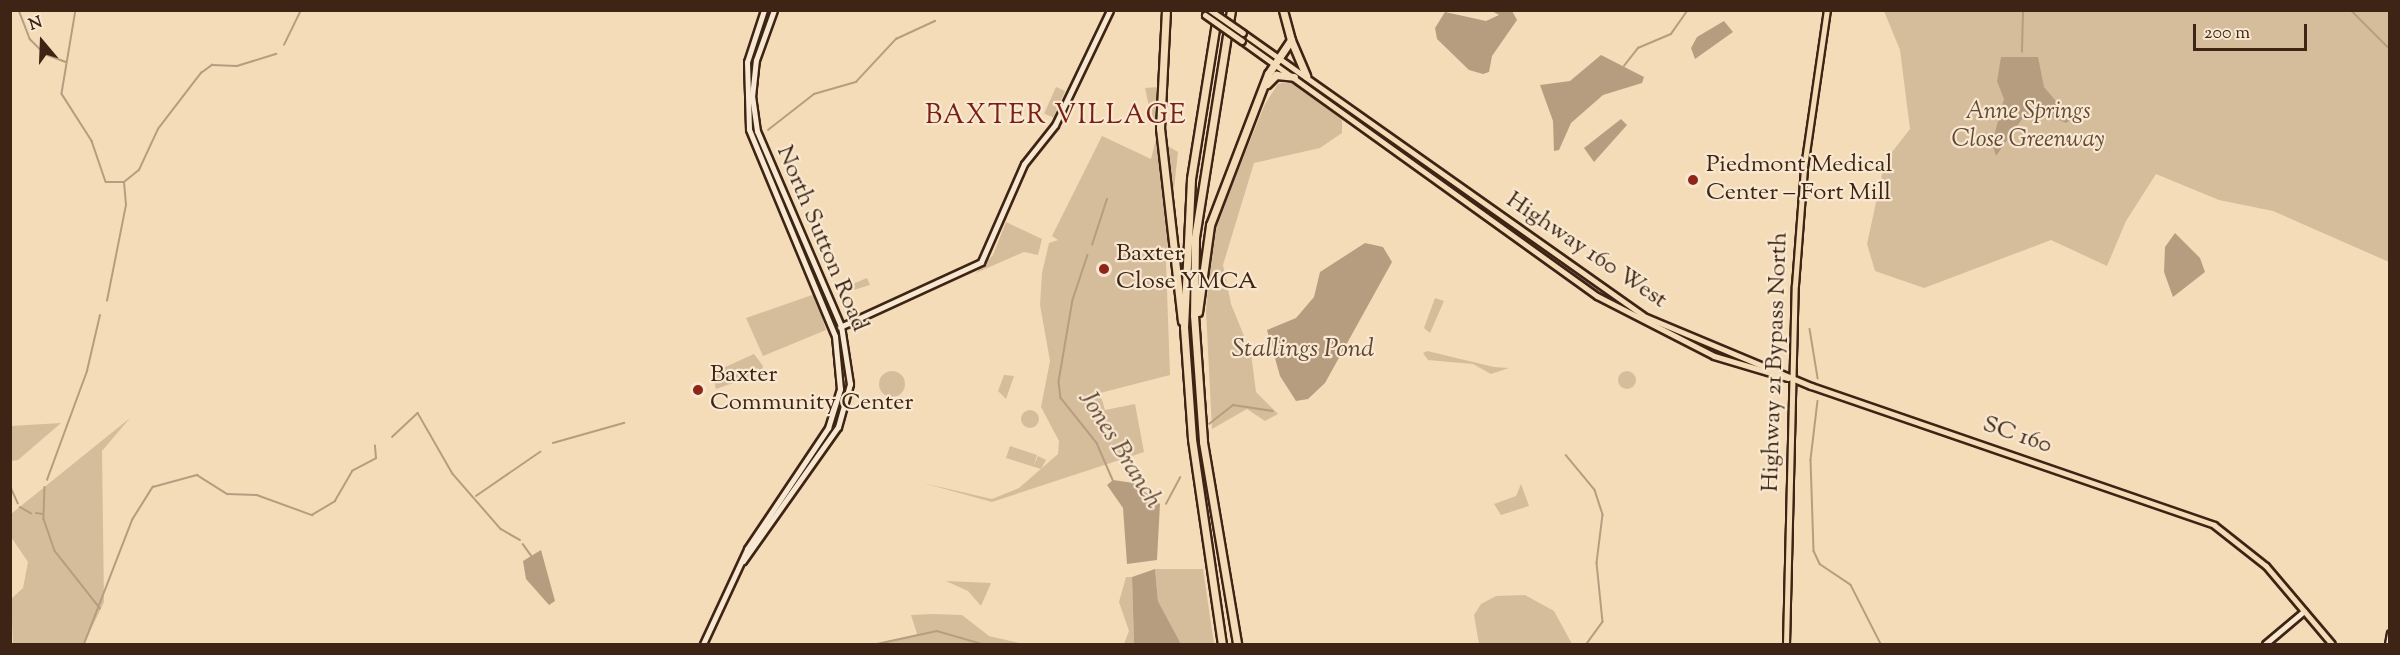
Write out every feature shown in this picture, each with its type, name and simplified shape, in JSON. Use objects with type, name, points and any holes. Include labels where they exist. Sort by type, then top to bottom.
[{"type":"highway","points":[[1166,10],[1161,153],[1184,327],[1192,439],[1222,645]]},
{"type":"highway","points":[[1184,327],[1191,179],[1218,10]]},
{"type":"highway","points":[[1231,10],[1195,238],[1194,336],[1203,442],[1237,645]]},
{"type":"highway","points":[[1283,10],[1291,40],[1306,76]]},
{"type":"highway","points":[[1194,336],[1210,225],[1275,60],[1291,40]]},
{"type":"highway","points":[[1262,91],[1276,75],[1294,77]]},
{"type":"main road","name":"North Sutton Road","points":[[703,645],[742,562],[831,420],[841,375],[833,330],[749,129],[747,62],[764,10]]},
{"type":"main road","name":"North Sutton Road","points":[[742,562],[838,427],[850,376],[841,326],[757,131],[752,97],[756,60],[774,10]]},
{"type":"main road","points":[[833,330],[981,262],[1024,164],[1055,125],[1110,10]]},
{"type":"main road","name":"Highway 160 West","points":[[1198,10],[1244,33],[1294,77],[1600,297],[1714,356],[1792,378]]},
{"type":"main road","name":"Highway 21 Bypass North","points":[[1786,645],[1792,378],[1804,166],[1827,10]]},
{"type":"main road","name":"Highway 160 West","points":[[1207,13],[1242,41],[1306,76],[1623,303],[1717,351],[1792,378]]},
{"type":"main road","name":"SC 160","points":[[1792,378],[2158,502],[2228,532],[2304,611],[2332,645]]},
{"type":"main road","points":[[2265,645],[2304,611]]},
{"type":"main road","points":[[2388,645],[2390,633]]},
{"type":"green space","name":"Anne Springs Close Greenway","points":[[1884,11],[2389,11],[2389,262],[2273,211],[2219,200],[2156,174],[2126,221],[2107,266],[2051,240],[1924,288],[1875,271],[1867,244],[1885,161],[1910,129],[1900,50]]},
{"type":"green space","points":[[1291,80],[1342,120],[1342,133],[1320,148],[1254,163],[1223,265],[1231,304],[1251,353],[1256,392],[1278,414],[1265,421],[1247,409],[1212,429],[1206,311],[1213,232],[1265,104],[1278,84]]},
{"type":"green space","points":[[1056,87],[1065,91],[1053,118],[1044,113]]},
{"type":"green space","points":[[1159,87],[1159,116],[1153,125],[1145,88]]},
{"type":"green space","name":"Baxter Close YMCA","points":[[1102,136],[1151,159],[1156,139],[1178,152],[1166,262],[1170,375],[1100,393],[1105,410],[1135,404],[1144,452],[992,502],[923,483],[992,499],[1019,488],[1058,454],[1059,441],[1041,407],[1050,361],[1040,305],[1042,273],[1049,243],[1058,240],[1052,236]]},
{"type":"green space","points":[[1006,222],[1042,239],[1038,255],[1024,252],[976,273],[993,255]]},
{"type":"green space","points":[[867,278],[870,285],[840,294],[841,289]]},
{"type":"green space","points":[[815,294],[826,330],[763,356],[746,318]]},
{"type":"green space","points":[[1435,298],[1444,301],[1430,333],[1424,328]]},
{"type":"green space","points":[[1427,351],[1494,367],[1509,368],[1491,374],[1473,364],[1428,360],[1423,353]]},
{"type":"green space","points":[[754,354],[763,366],[761,373],[716,389],[712,373]]},
{"type":"green space","points":[[892,371],[901,375],[905,384],[901,393],[892,397],[883,393],[879,384],[883,375]]},
{"type":"green space","points":[[1627,371],[1633,374],[1636,380],[1633,386],[1627,389],[1621,386],[1618,380],[1621,374]]},
{"type":"green space","points":[[1004,375],[1014,376],[1006,399],[998,391]]},
{"type":"green space","points":[[1030,410],[1036,413],[1039,419],[1036,425],[1030,428],[1024,425],[1021,419],[1024,413]]},
{"type":"green space","points":[[130,418],[102,451],[104,602],[84,644],[13,644],[11,599],[23,588],[28,562],[11,537],[11,514]]},
{"type":"green space","points":[[61,423],[18,460],[11,461],[11,426]]},
{"type":"green space","points":[[1010,446],[1037,455],[1034,465],[1038,456],[1046,460],[1041,469],[1006,458]]},
{"type":"green space","points":[[1521,484],[1529,506],[1501,515],[1494,504],[1516,496]]},
{"type":"green space","points":[[1155,569],[1203,569],[1214,644],[1181,644],[1158,601]]},
{"type":"green space","points":[[1126,577],[1132,577],[1134,644],[1124,644],[1129,631],[1119,602]]},
{"type":"green space","points":[[946,581],[991,583],[981,606],[968,591]]},
{"type":"green space","points":[[1525,595],[1554,611],[1572,644],[1479,644],[1474,615],[1481,604],[1496,596]]},
{"type":"green space","points":[[911,615],[962,615],[989,636],[1024,644],[877,644],[917,634]]},
{"type":"water","points":[[1492,11],[1512,11],[1517,20],[1492,56],[1489,72],[1483,74],[1469,70],[1437,39],[1435,28],[1445,12],[1486,21],[1499,15]]},
{"type":"water","points":[[1724,21],[1733,32],[1695,59],[1691,48],[1697,37]]},
{"type":"water","points":[[1601,55],[1644,77],[1642,83],[1603,95],[1571,123],[1559,150],[1554,151],[1553,121],[1540,85],[1570,81]]},
{"type":"water","points":[[2001,57],[2038,57],[2044,87],[2071,119],[2066,123],[2037,111],[2025,115],[1996,156],[1992,143],[2004,99],[1997,81]]},
{"type":"water","points":[[1621,119],[1627,125],[1594,162],[1584,148]]},
{"type":"water","points":[[2175,233],[2200,258],[2205,272],[2173,297],[2164,272],[2165,247]]},
{"type":"water","name":"Stallings Pond","points":[[1365,243],[1383,247],[1392,262],[1325,383],[1308,399],[1296,401],[1280,376],[1267,330],[1296,318],[1314,297],[1320,272]]},
{"type":"water","points":[[1113,480],[1134,483],[1160,504],[1157,560],[1127,564],[1123,508],[1107,485]]},
{"type":"water","points":[[541,550],[555,601],[549,605],[526,579],[523,561]]},
{"type":"water","points":[[1155,569],[1158,601],[1181,644],[1134,644],[1132,577]]},
{"type":"waterway","points":[[19,10],[30,39],[45,54],[66,62]]},
{"type":"waterway","points":[[76,10],[62,94],[92,141],[106,182],[123,182]]},
{"type":"waterway","points":[[284,45],[301,10]]},
{"type":"waterway","points":[[1624,66],[1638,48],[1671,34],[1688,10]]},
{"type":"waterway","points":[[2022,52],[2023,10]]},
{"type":"waterway","points":[[2351,10],[2390,49]]},
{"type":"waterway","points":[[768,130],[814,94],[856,82],[896,39],[935,21]]},
{"type":"waterway","points":[[124,182],[139,170],[158,129],[201,73],[212,65],[237,66],[276,54]]},
{"type":"waterway","points":[[107,301],[126,205],[124,183]]},
{"type":"waterway","name":"Jones Branch","points":[[1092,245],[1107,199]]},
{"type":"waterway","name":"Jones Branch","points":[[1088,255],[1073,300],[1059,382],[1061,398],[1097,443],[1113,480]]},
{"type":"waterway","points":[[47,480],[87,371],[100,315]]},
{"type":"waterway","points":[[1810,329],[1818,378]]},
{"type":"waterway","points":[[1818,401],[1811,460],[1814,551],[1820,564],[1851,585],[1881,644]]},
{"type":"waterway","points":[[1209,424],[1233,405],[1273,411]]},
{"type":"waterway","points":[[392,437],[418,413],[453,474],[501,529],[520,540]]},
{"type":"waterway","points":[[553,443],[624,423]]},
{"type":"waterway","points":[[84,644],[132,520],[153,487],[197,475],[228,494],[257,495],[312,515],[335,501],[352,471],[376,458],[375,446]]},
{"type":"waterway","points":[[476,496],[540,452]]},
{"type":"waterway","points":[[1566,455],[1595,490],[1603,515],[1597,563],[1603,622],[1587,644]]},
{"type":"waterway","points":[[1166,504],[1180,478]]},
{"type":"waterway","points":[[10,485],[18,503]]},
{"type":"waterway","points":[[45,487],[44,519],[55,551],[100,608]]},
{"type":"waterway","points":[[20,507],[31,513]]},
{"type":"waterway","points":[[36,513],[43,514]]},
{"type":"waterway","points":[[523,544],[531,555]]},
{"type":"waterway","points":[[877,644],[937,631],[982,644]]},
{"type":"place","name":"Piedmont Medical Center – Fort Mill","points":[[1693,180]]},
{"type":"place","name":"Baxter Close YMCA","points":[[1104,269]]},
{"type":"place","name":"Baxter Community Center","points":[[698,390]]},
{"type":"district","name":"BAXTER VILLAGE","points":[[1056,117]]}]
